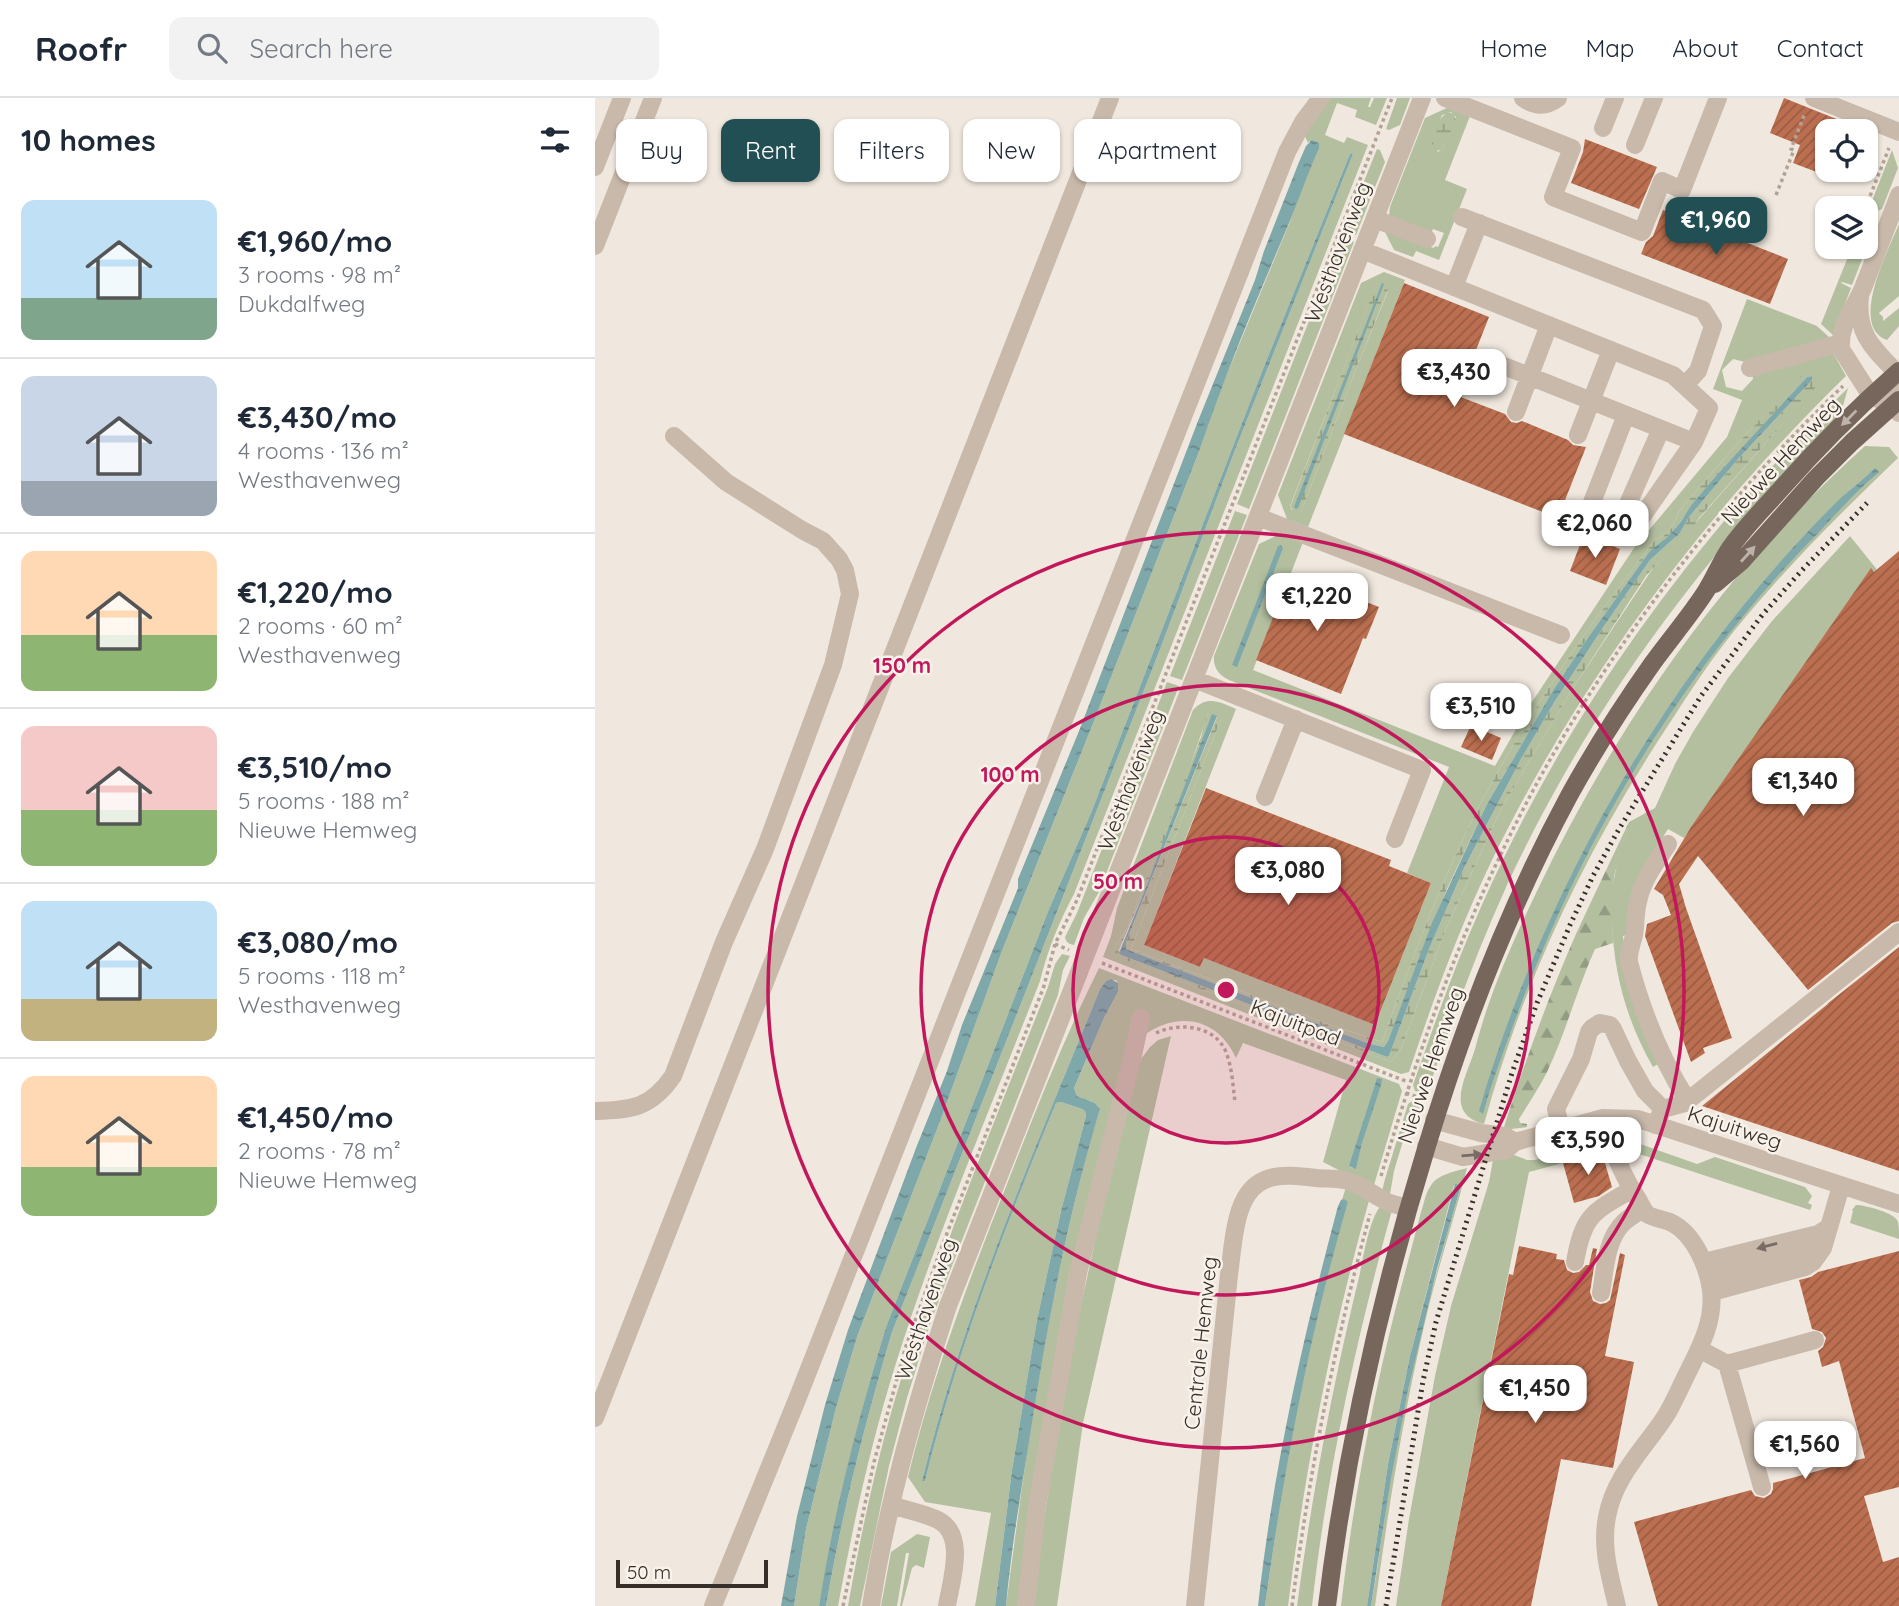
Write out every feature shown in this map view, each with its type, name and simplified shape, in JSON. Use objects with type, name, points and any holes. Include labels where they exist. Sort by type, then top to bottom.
[{"type":"main road","name":"Nieuwe Hemweg","points":[[1327,1606],[1346,1475],[1360,1403],[1407,1208],[1461,1038],[1521,890],[1582,774],[1627,701],[1706,590],[1728,551],[1799,469],[1898,372]]},
{"type":"main road","name":"Nieuwe Hemweg","points":[[1706,590],[1741,562],[1852,442],[1897,406]]},
{"type":"street","points":[[595,167],[622,98]]},
{"type":"street","points":[[595,246],[653,98]]},
{"type":"street","points":[[595,1418],[1110,98]]},
{"type":"street","points":[[713,1606],[819,1345],[1287,152],[1303,122],[1321,98]]},
{"type":"street","name":"Westhavenweg","points":[[870,1606],[891,1505],[920,1391],[948,1306],[1422,98]]},
{"type":"street","points":[[1445,98],[1572,148],[1553,197],[1642,232],[1662,181],[1682,190],[1718,98]]},
{"type":"street","points":[[1523,98],[1539,105],[1548,104],[1558,98]]},
{"type":"street","points":[[1603,128],[1615,98]]},
{"type":"street","points":[[1635,145],[1654,98]]},
{"type":"street","points":[[1810,104],[1898,131]]},
{"type":"street","points":[[1860,295],[1858,313],[1865,334],[1878,354],[1898,372],[1897,406],[1871,396],[1850,364],[1841,343],[1844,323],[1860,295],[1899,195]]},
{"type":"street","points":[[1375,219],[1427,239]]},
{"type":"street","points":[[1454,287],[1471,220],[1703,310],[1713,326],[1698,371],[1685,385]]},
{"type":"street","points":[[1362,250],[1673,375],[1709,408],[1694,442],[1641,518],[1625,513],[1661,429]]},
{"type":"street","points":[[1516,412],[1549,325]]},
{"type":"street","points":[[1750,368],[1841,343]]},
{"type":"street","points":[[1578,435],[1611,350]]},
{"type":"street","points":[[1499,364],[1694,442]]},
{"type":"street","points":[[1589,510],[1626,415]]},
{"type":"street","points":[[595,1111],[626,1111],[638,1107],[660,1093],[673,1076],[724,942],[784,800],[833,665],[850,594],[845,570],[823,541],[726,482],[674,436]]},
{"type":"street","points":[[1258,517],[1561,635]]},
{"type":"street","points":[[1194,679],[1422,770],[1395,839]]},
{"type":"street","points":[[1265,797],[1296,719]]},
{"type":"street","points":[[1668,844],[1647,875],[1642,888],[1634,937],[1628,953],[1647,1022],[1676,1083],[1688,1101]]},
{"type":"street","points":[[1561,1129],[1556,1109],[1581,1059],[1589,1032],[1600,1023],[1610,1025],[1613,1029],[1659,1117],[1688,1101],[1899,932]]},
{"type":"street","points":[[1026,1606],[1037,1506],[1078,1273],[1140,1018]]},
{"type":"street","name":"Kajuitweg","points":[[1426,1146],[1463,1157],[1506,1150],[1515,1142],[1603,1118],[1659,1117],[1841,1186],[1899,1204]]},
{"type":"street","points":[[1603,1118],[1612,1150],[1631,1190],[1647,1214],[1674,1223],[1695,1246],[1708,1277],[1709,1324],[1699,1349],[1666,1416],[1624,1472],[1611,1501],[1606,1524],[1605,1551],[1617,1606]]},
{"type":"street","points":[[1434,1119],[1481,1133],[1505,1136],[1515,1142]]},
{"type":"street","name":"Centrale Hemweg","points":[[1195,1606],[1228,1289],[1239,1211],[1252,1190],[1261,1182],[1271,1177],[1295,1174],[1348,1181],[1381,1199],[1407,1208]]},
{"type":"street","points":[[1708,1277],[1805,1266],[1819,1255],[1841,1186]]},
{"type":"street","points":[[1574,1262],[1583,1227],[1590,1217],[1598,1209],[1631,1190]]},
{"type":"street","points":[[1601,1293],[1609,1251],[1616,1234],[1625,1222],[1643,1208]]},
{"type":"street","points":[[1708,1277],[1818,1234],[1827,1233]]},
{"type":"street","points":[[1699,1349],[1727,1364],[1815,1340]]},
{"type":"street","points":[[1727,1364],[1762,1487]]},
{"type":"street","points":[[891,1505],[937,1519],[954,1537],[955,1553],[947,1606]]},
{"type":"path","name":"Westhavenweg","points":[[843,1606],[876,1451],[906,1346],[942,1246],[1044,986],[1055,944],[1077,901],[1392,98]]},
{"type":"path","points":[[1776,195],[1810,104]]},
{"type":"path","points":[[1870,196],[1898,131]]},
{"type":"path","name":"Kajuitpad","points":[[1055,944],[1409,1082]]},
{"type":"path","points":[[1133,1055],[1150,1036],[1160,1031],[1182,1027],[1205,1031],[1226,1051],[1235,1102]]},
{"type":"green space","points":[[1330,98],[1371,98],[1370,107],[1374,98],[1387,98],[1376,125],[1355,117],[1357,110],[1337,103],[1325,135],[1344,143],[1347,137],[1368,145],[1074,894],[1054,936],[1040,981],[929,1266],[879,1423],[856,1514],[838,1606],[826,1606],[832,1571],[855,1468],[892,1332],[1352,153],[1261,374],[1091,813],[1049,909],[886,1327],[848,1465],[819,1606],[794,1606],[806,1529],[857,1337],[1002,951],[1200,449],[1215,403],[1289,224],[1303,184],[1310,141],[1308,143],[1304,134]]},
{"type":"green space","points":[[1397,98],[1410,98],[1400,125],[1389,130],[1386,129]]},
{"type":"green space","points":[[1449,107],[1470,116],[1445,180],[1467,189],[1439,260],[1416,251],[1413,257],[1394,250],[1385,232],[1434,248],[1438,247],[1444,233],[1433,229],[1430,236],[1389,216],[1390,207],[1425,118]],"holes":[[[1451,112],[1456,117],[1443,148],[1438,152],[1431,144],[1442,115]]]},
{"type":"green space","points":[[1448,112],[1454,114],[1456,121],[1443,148],[1435,151],[1431,147],[1434,132],[1438,122]]},
{"type":"green space","points":[[1377,149],[1385,162],[1356,235],[1344,231]]},
{"type":"green space","points":[[1892,150],[1898,168],[1882,209],[1878,211],[1878,196],[1874,196]]},
{"type":"green space","points":[[1899,224],[1899,296],[1879,313],[1883,321],[1899,308],[1899,326],[1887,340],[1876,332],[1871,319],[1871,304],[1881,268]]},
{"type":"green space","points":[[1342,237],[1354,242],[1249,509],[1237,504]]},
{"type":"green space","points":[[1847,259],[1862,259],[1852,285],[1841,283],[1851,288],[1833,335],[1821,324]]},
{"type":"green space","points":[[1384,272],[1405,280],[1308,527],[1287,519],[1278,495],[1361,283]],"holes":[[[1377,283],[1388,283],[1388,291],[1301,512],[1291,509]]]},
{"type":"green space","points":[[1377,282],[1388,283],[1388,290],[1301,512],[1297,513],[1290,507]]},
{"type":"green space","points":[[1747,299],[1817,326],[1830,338],[1749,363],[1733,359],[1722,370],[1726,387],[1742,391],[1753,379],[1752,372],[1833,353],[1846,376],[1742,485],[1694,543],[1648,603],[1564,728],[1492,860],[1468,912],[1409,1072],[1401,1074],[1103,957],[1117,908],[1193,710],[1209,701],[1219,702],[1236,709],[1144,945],[1200,967],[1204,958],[1375,1025],[1431,883],[1407,873],[1449,767],[1229,680],[1220,673],[1216,668],[1214,656],[1259,544],[1282,533],[1303,542],[1253,670],[1495,766],[1528,708],[1634,548],[1727,437],[1742,400],[1713,389]],"holes":[[[1807,370],[1821,380],[1653,568],[1571,691],[1501,809],[1445,931],[1401,1049],[1391,1062],[1116,956],[1116,945],[1127,929],[1208,714],[1221,714],[1131,949],[1382,1042],[1424,930],[1472,820],[1512,746],[1557,675],[1655,540],[1669,531],[1680,510],[1737,444]]]},
{"type":"green space","points":[[1807,369],[1822,380],[1699,518],[1687,537],[1646,576],[1571,691],[1501,809],[1445,931],[1401,1049],[1391,1062],[1115,956],[1116,945],[1127,929],[1201,737],[1205,720],[1209,713],[1216,710],[1221,714],[1221,719],[1131,949],[1382,1042],[1447,875],[1472,820],[1512,746],[1557,675],[1629,573],[1655,540],[1669,531],[1680,510]],"holes":[[[1812,376],[1812,380],[1739,458],[1689,517],[1680,533],[1650,560],[1555,701],[1521,759],[1464,868],[1429,949],[1389,1056],[1121,955],[1119,950],[1213,715],[1217,717],[1126,942],[1126,949],[1367,1043],[1384,1047],[1447,889],[1486,806],[1552,692],[1647,555],[1675,530],[1694,502],[1807,377]]]},
{"type":"green space","points":[[1848,388],[1843,406],[1833,422],[1699,576],[1656,632],[1586,737],[1544,810],[1507,885],[1464,988],[1427,1093],[1415,1091],[1413,1085],[1429,1040],[1481,907],[1515,835],[1595,696],[1639,630],[1687,566],[1792,445]]},
{"type":"green space","points":[[1865,446],[1889,447],[1898,458],[1813,542],[1753,608],[1713,658],[1656,744],[1602,835],[1555,928],[1516,1023],[1484,1124],[1471,1119],[1464,1111],[1461,1092],[1494,988],[1556,852],[1598,775],[1669,664],[1722,595],[1755,555]]},
{"type":"green space","points":[[1235,511],[1247,515],[1182,680],[1170,676]]},
{"type":"green space","points":[[1850,536],[1899,597],[1899,602],[1871,569],[1684,838],[1668,829],[1656,848],[1628,934],[1623,936],[1624,955],[1661,1062],[1653,1067],[1636,1033],[1623,997],[1613,942],[1613,886],[1629,822],[1655,808],[1675,764],[1728,678],[1772,621]]},
{"type":"green space","points":[[1167,682],[1179,686],[1099,892],[1084,918],[1074,945],[1070,944],[1065,937],[1077,913]]},
{"type":"green space","points":[[1629,822],[1614,876],[1613,943],[1595,949],[1554,1057],[1519,1119],[1520,1123],[1527,1124],[1527,1127],[1503,1130],[1556,982]]},
{"type":"green space","points":[[1062,954],[1070,956],[1063,970],[1058,995],[928,1330],[889,1466],[860,1606],[848,1606],[890,1416],[924,1307],[1055,964]]},
{"type":"green space","points":[[1099,968],[1399,1084],[1402,1091],[1374,1185],[1323,1162],[1346,1080],[1243,1043],[1236,1058],[1219,1034],[1196,1022],[1170,1023],[1143,1036],[1148,1012],[1136,1010],[1121,1075],[1020,1606],[1006,1606],[1050,1317],[1077,1194],[1100,1109],[1095,1103],[1077,1096],[1074,1088],[1118,992],[1116,980],[1106,981],[1100,989],[1050,1110],[979,1293],[958,1355],[922,1481],[925,1481],[983,1290],[1056,1103],[1082,1109],[1086,1116],[1061,1211],[1037,1320],[1012,1470],[995,1606],[975,1606],[991,1513],[925,1502],[908,1477],[929,1401],[966,1289],[1041,1099]],"holes":[[[1377,1078],[1356,1168],[1350,1167]]]},
{"type":"green space","points":[[1171,1036],[1083,1423],[1057,1606],[1031,1606],[1067,1368],[1117,1142],[1138,1063],[1158,1040]]},
{"type":"green space","points":[[1412,1101],[1423,1103],[1415,1122],[1409,1121],[1390,1194],[1382,1191],[1408,1104]]},
{"type":"green space","points":[[1623,1138],[1697,1164],[1715,1157],[1805,1187],[1812,1196],[1808,1203],[1812,1205],[1810,1210],[1621,1148]]},
{"type":"green space","points":[[1595,1144],[1600,1153],[1529,1172],[1441,1606],[1396,1606],[1435,1376],[1451,1306],[1489,1182],[1493,1160],[1514,1155],[1535,1160]]},
{"type":"green space","points":[[1467,1168],[1417,1357],[1375,1606],[1371,1606],[1394,1458],[1424,1323],[1460,1189],[1454,1185],[1410,1356],[1388,1464],[1367,1606],[1341,1606],[1352,1521],[1376,1394],[1421,1212],[1427,1193],[1437,1179]]},
{"type":"green space","points":[[1346,1187],[1370,1197],[1321,1400],[1288,1606],[1265,1606],[1298,1402],[1320,1301],[1348,1202],[1342,1200]]},
{"type":"green space","points":[[1856,1205],[1880,1210],[1896,1219],[1899,1239],[1850,1223],[1852,1210]]},
{"type":"green space","points":[[1380,1207],[1392,1210],[1344,1406],[1312,1606],[1297,1606],[1332,1397],[1367,1238]]},
{"type":"green space","points":[[917,1534],[930,1537],[924,1568],[916,1565],[912,1568],[900,1606],[909,1553],[906,1553],[897,1606],[881,1606],[891,1552]]},
{"type":"water","points":[[1312,140],[1319,143],[1319,148],[1230,365],[1200,449],[1002,951],[857,1337],[806,1529],[794,1606],[781,1606],[797,1516],[825,1405],[848,1330],[962,1025],[1018,888],[1018,879],[1079,731],[1299,162],[1306,146]]},
{"type":"water","points":[[1352,153],[892,1332],[855,1468],[826,1606],[819,1606],[848,1465],[886,1327],[1049,909],[1091,813],[1261,374]]},
{"type":"water","points":[[1382,283],[1384,284],[1296,509],[1294,507]]},
{"type":"water","points":[[1812,376],[1812,380],[1739,458],[1689,517],[1680,533],[1650,560],[1555,701],[1521,759],[1464,868],[1429,949],[1389,1056],[1119,953],[1212,714],[1217,716],[1126,942],[1126,949],[1367,1043],[1384,1047],[1432,923],[1486,806],[1552,692],[1647,555],[1668,537],[1693,503],[1749,440],[1807,377]]},
{"type":"water","points":[[1875,468],[1879,472],[1771,583],[1726,637],[1645,752],[1609,813],[1547,939],[1491,1086],[1483,1114],[1479,1111],[1531,964],[1563,891],[1640,751],[1684,684],[1731,621],[1811,528]]},
{"type":"water","points":[[1278,546],[1283,548],[1237,667],[1232,665]]},
{"type":"water","points":[[1111,979],[1118,983],[1118,992],[1074,1088],[1077,1096],[1095,1103],[1100,1109],[1077,1191],[1050,1316],[1019,1504],[1006,1606],[995,1606],[1012,1470],[1037,1320],[1061,1211],[1086,1116],[1082,1109],[1056,1103],[983,1290],[925,1481],[922,1481],[958,1355],[979,1293],[1100,989]]},
{"type":"water","points":[[1377,1078],[1382,1079],[1381,1085],[1356,1169],[1349,1166]]},
{"type":"water","points":[[1455,1184],[1460,1185],[1460,1189],[1437,1269],[1408,1390],[1371,1606],[1367,1606],[1388,1464],[1410,1356]]},
{"type":"water","points":[[1344,1199],[1348,1202],[1321,1302],[1299,1402],[1265,1606],[1258,1606],[1272,1505],[1301,1354],[1338,1206]]},
{"type":"building","points":[[1784,98],[1836,119],[1815,119],[1815,171],[1793,163],[1800,145],[1770,133]]},
{"type":"building","points":[[1585,139],[1657,167],[1639,209],[1571,183]]},
{"type":"building","points":[[1663,210],[1788,259],[1770,304],[1641,254],[1646,242],[1653,236]]},
{"type":"building","points":[[1404,283],[1489,317],[1458,396],[1505,414],[1511,422],[1522,421],[1568,440],[1573,445],[1586,447],[1558,518],[1344,434]]},
{"type":"building","points":[[1584,534],[1620,549],[1606,585],[1570,571]]},
{"type":"building","points":[[1899,551],[1899,921],[1892,923],[1808,990],[1698,856],[1679,884],[1732,1038],[1703,1048],[1705,1053],[1691,1062],[1645,936],[1647,924],[1671,915],[1663,895],[1654,889],[1691,827],[1871,568],[1874,572]]},
{"type":"building","points":[[1290,575],[1379,607],[1366,639],[1363,638],[1341,694],[1256,660]]},
{"type":"building","points":[[1471,725],[1501,738],[1492,760],[1461,747]]},
{"type":"building","points":[[1206,788],[1391,860],[1389,866],[1431,883],[1375,1025],[1204,958],[1200,967],[1144,945]]},
{"type":"building","points":[[1899,947],[1899,1171],[1702,1106],[1829,1003],[1827,1004]]},
{"type":"building","points":[[1602,1153],[1612,1187],[1599,1196],[1574,1203],[1563,1163]]},
{"type":"building","points":[[1519,1246],[1557,1254],[1556,1259],[1564,1260],[1567,1270],[1573,1273],[1589,1265],[1593,1248],[1597,1249],[1590,1292],[1593,1301],[1600,1304],[1610,1300],[1620,1253],[1625,1255],[1605,1356],[1634,1362],[1613,1468],[1561,1459],[1531,1606],[1441,1606],[1509,1274],[1513,1275]]},
{"type":"building","points":[[1899,1251],[1899,1487],[1864,1496],[1883,1562],[1899,1557],[1899,1606],[1658,1606],[1634,1522],[1751,1490],[1755,1496],[1764,1498],[1771,1494],[1773,1483],[1865,1458],[1839,1361],[1822,1367],[1818,1351],[1823,1347],[1826,1338],[1822,1332],[1812,1329],[1799,1280],[1818,1272]]},
{"type":"railway","points":[[1386,1606],[1423,1381],[1436,1322],[1512,1073],[1537,1003],[1570,925],[1619,829],[1701,696],[1763,614],[1867,503]]}]
